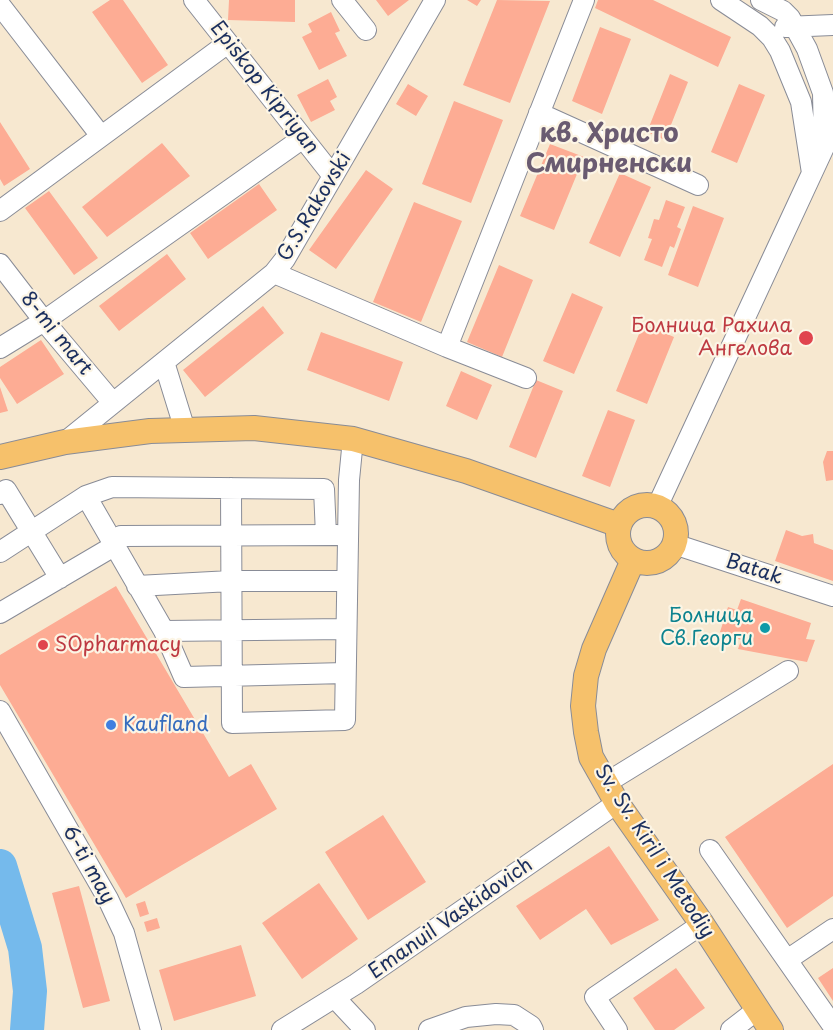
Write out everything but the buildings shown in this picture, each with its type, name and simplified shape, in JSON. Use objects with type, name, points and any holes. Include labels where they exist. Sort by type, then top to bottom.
[{"type":"main road","name":"G.S.Rakovski","points":[[0,457],[65,442],[150,431],[254,428],[353,439],[466,471],[619,525]]},
{"type":"main road","points":[[641,506],[657,507],[667,513],[673,521],[676,530],[674,544],[666,556],[658,561],[649,564],[633,560],[623,551],[619,543],[619,525],[632,509],[641,506]]},
{"type":"main road","name":"Sv. Sv. Kiril i Metodiy","points":[[633,560],[594,649],[586,676],[584,706],[591,757],[612,793],[771,1030]]},
{"type":"street","name":"Episkop Kipriyan","points":[[195,0],[333,176]]},
{"type":"street","points":[[342,0],[366,30]]},
{"type":"street","name":"G.S.Rakovski","points":[[65,442],[274,273],[285,259],[435,0]]},
{"type":"street","points":[[447,348],[584,0]]},
{"type":"street","points":[[721,0],[760,26],[772,38],[780,51],[795,82],[801,102],[812,173]]},
{"type":"street","points":[[761,0],[783,11],[807,49],[823,93],[824,148]]},
{"type":"street","points":[[0,5],[101,136]]},
{"type":"street","points":[[760,26],[795,28],[833,26]]},
{"type":"street","points":[[0,211],[228,43]]},
{"type":"street","points":[[539,113],[698,185]]},
{"type":"street","points":[[657,507],[833,128]]},
{"type":"street","points":[[0,348],[44,321],[303,138]]},
{"type":"street","name":"8-mi mart","points":[[0,264],[112,403]]},
{"type":"street","points":[[274,273],[447,348],[526,378]]},
{"type":"street","points":[[164,362],[185,430]]},
{"type":"street","points":[[231,488],[232,723],[345,720],[349,480],[353,439]]},
{"type":"street","points":[[0,552],[86,495],[112,487],[324,489],[326,535]]},
{"type":"street","points":[[0,494],[6,490],[60,578]]},
{"type":"street","points":[[86,495],[164,631],[184,677],[345,673]]},
{"type":"street","points":[[0,613],[114,546],[121,536],[348,535]]},
{"type":"street","name":"Batak","points":[[674,544],[826,593]]},
{"type":"street","points":[[137,586],[231,581],[347,581]]},
{"type":"street","points":[[826,593],[833,605]]},
{"type":"street","points":[[164,631],[346,628]]},
{"type":"street","name":"Emanuil Vaskidovich","points":[[282,1030],[334,998],[612,793],[788,671]]},
{"type":"street","name":"6-ti may","points":[[0,711],[108,899],[124,933],[152,1030]]},
{"type":"street","points":[[710,850],[833,1026]]},
{"type":"street","points":[[617,1030],[595,997],[702,924]]},
{"type":"street","points":[[787,960],[833,930]]},
{"type":"street","points":[[334,998],[364,1030]]},
{"type":"street","points":[[731,1030],[758,1010]]},
{"type":"street","points":[[429,1030],[466,1017],[496,1014],[514,1015],[531,1026],[533,1030]]},
{"type":"waterway","points":[[0,866],[25,948],[30,991],[27,1030]]},
{"type":"place","name":"Болница Рахила Ангелова","points":[[806,338]]},
{"type":"place","name":"Болница Св.Георги","points":[[765,628]]},
{"type":"place","name":"SOpharmacy","points":[[43,645]]},
{"type":"place","name":"Kaufland","points":[[111,725]]},
{"type":"district","name":"кв. Христо Смирненски","points":[[609,150]]}]
